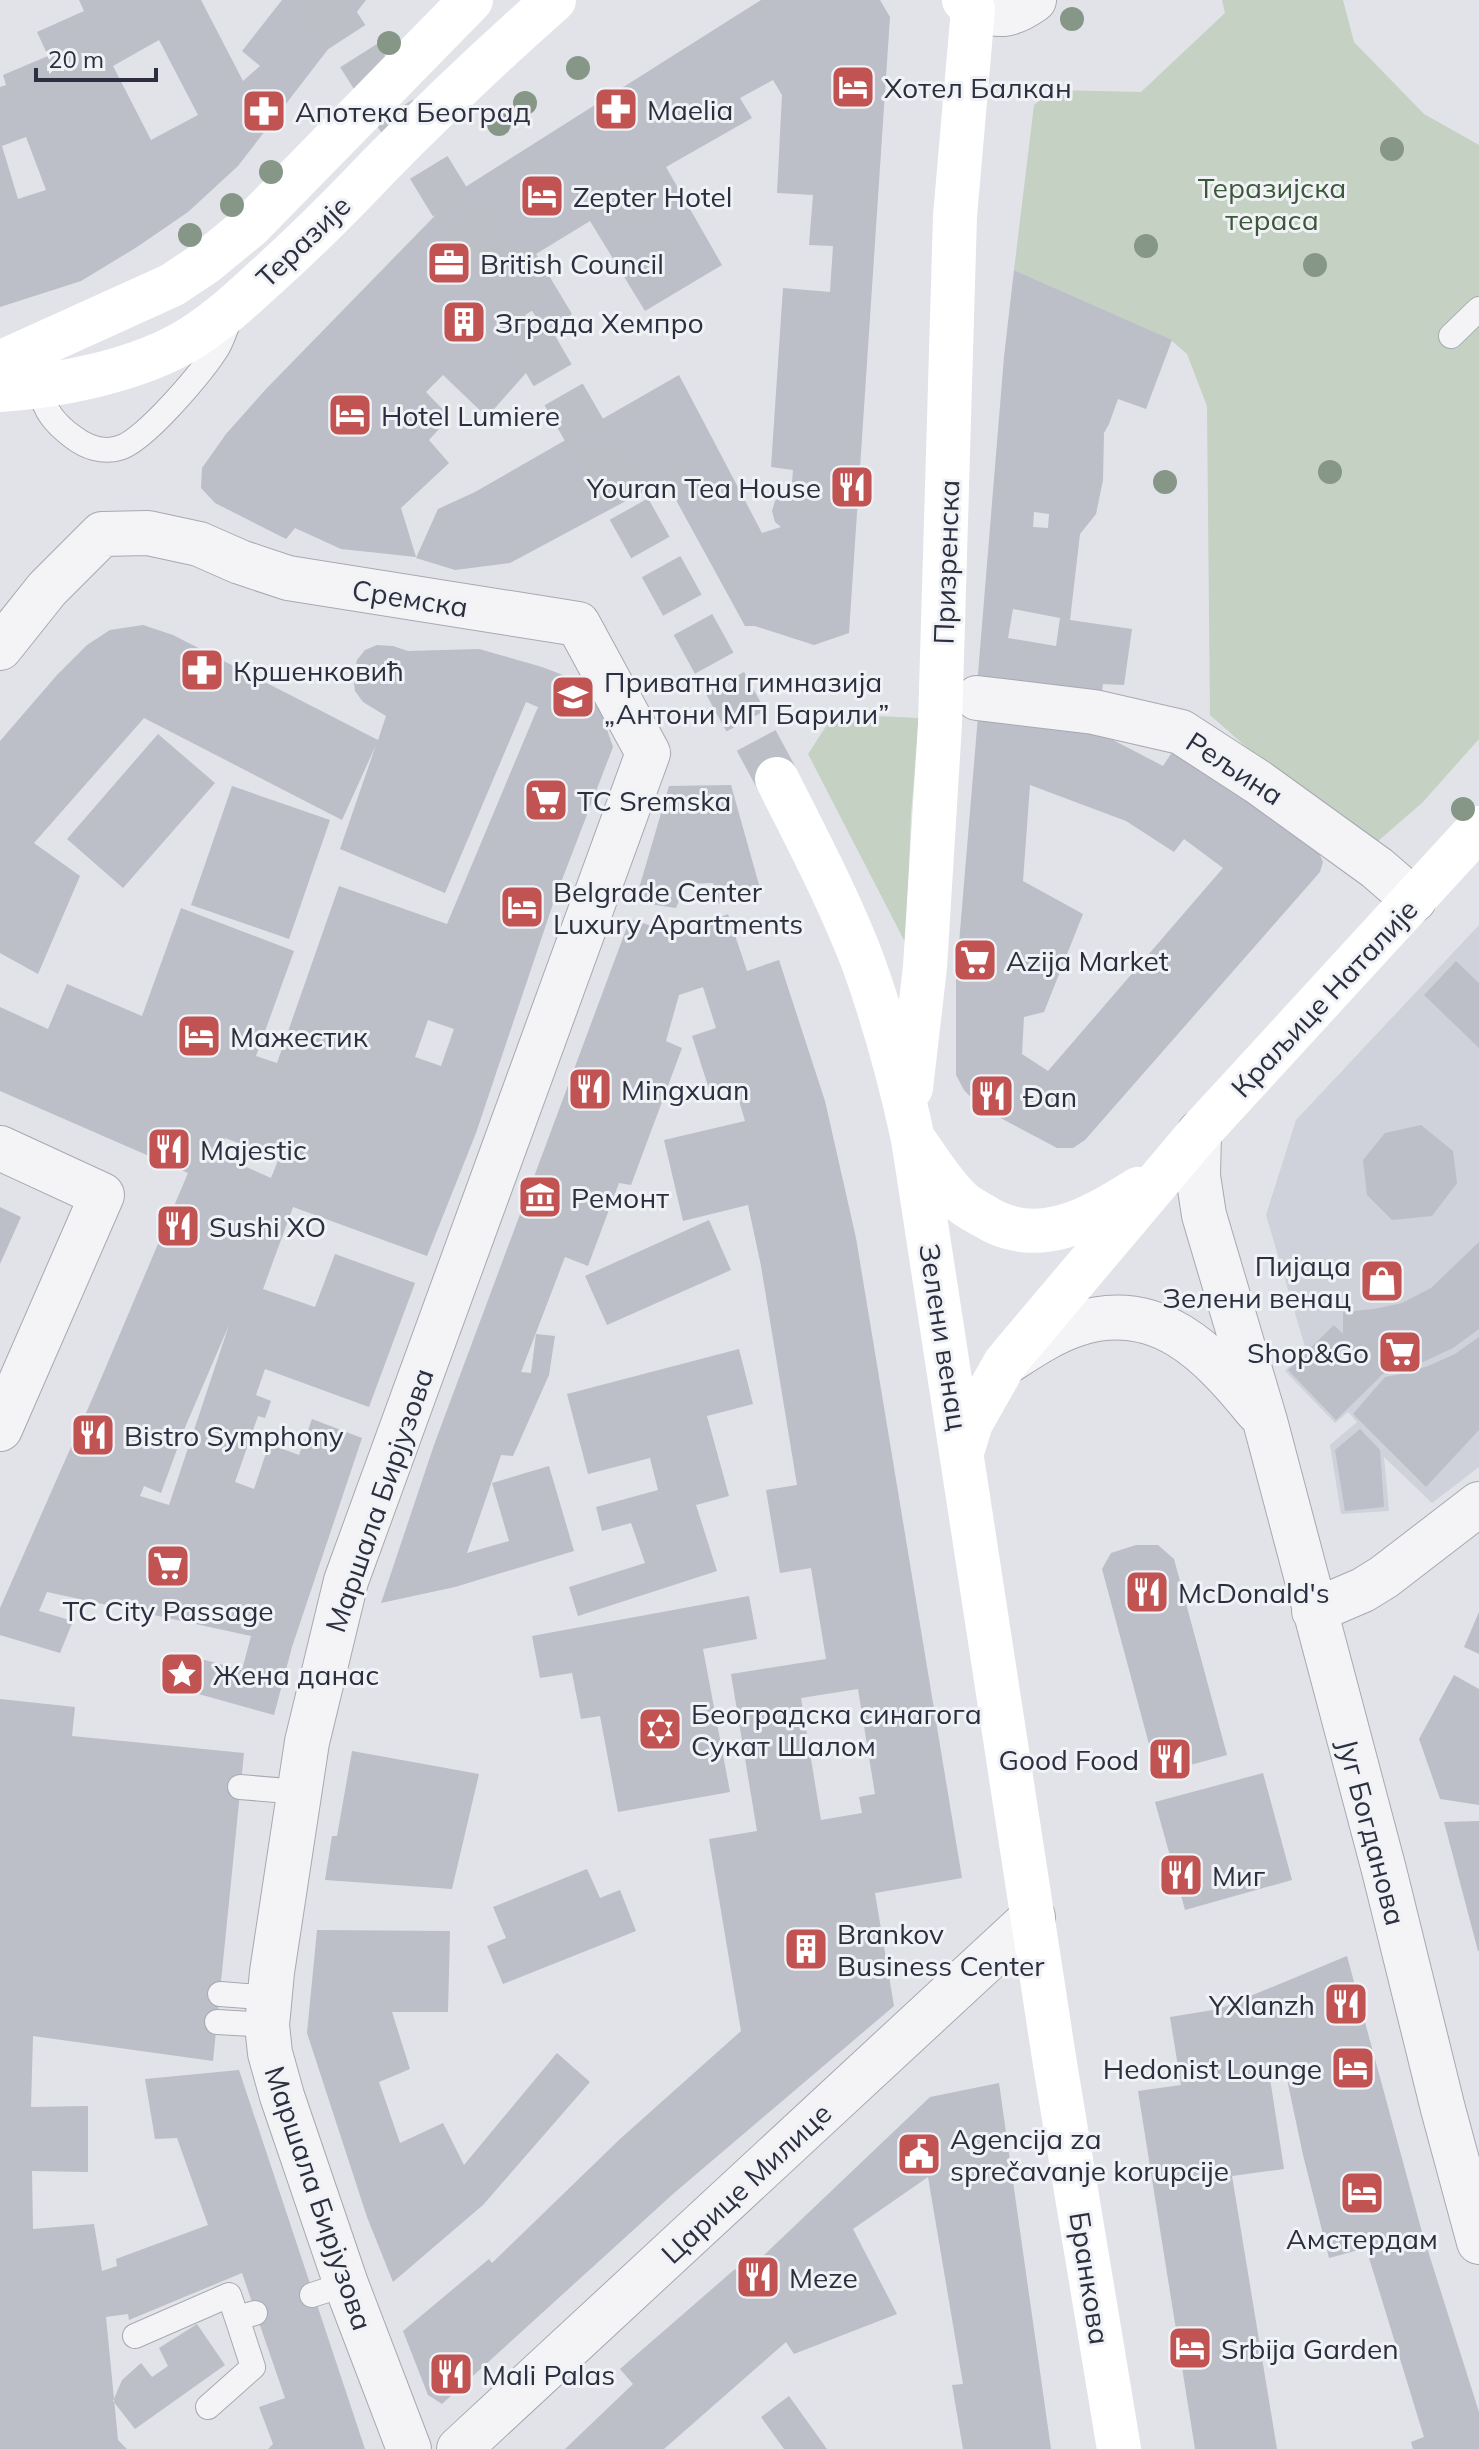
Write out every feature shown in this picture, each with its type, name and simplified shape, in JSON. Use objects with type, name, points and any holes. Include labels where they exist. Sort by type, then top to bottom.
[{"type":"main road","name":"Теразије","points":[[0,363],[172,285],[205,263],[250,226],[471,0]]},
{"type":"main road","name":"Теразије","points":[[20,389],[139,364],[182,344],[236,305],[315,232],[448,95],[554,0]]},
{"type":"main road","name":"Призренска","points":[[910,1126],[925,967],[964,697],[955,216],[968,5]]},
{"type":"main road","points":[[20,389],[46,365],[61,334]]},
{"type":"main road","name":"Зелени венац","points":[[777,779],[862,959],[887,1034],[910,1126],[1033,1917]]},
{"type":"main road","name":"Краљице Наталије","points":[[962,1454],[971,1423],[1005,1363],[1199,1133],[1479,828]]},
{"type":"main road","name":"Краљице Наталије","points":[[910,1126],[941,1177],[963,1204],[996,1225],[1025,1231],[1044,1232],[1084,1220],[1170,1168]]},
{"type":"main road","name":"Бранкова","points":[[1033,1917],[1119,2449]]},
{"type":"street","points":[[968,5],[994,15],[1004,15],[1034,0]]},
{"type":"street","name":"Сремска","points":[[0,648],[47,589],[102,534],[148,533],[199,544],[288,578],[578,624],[648,753]]},
{"type":"street","name":"Рељина","points":[[964,697],[1094,712],[1181,732],[1258,782],[1377,868],[1414,900]]},
{"type":"street","name":"Маршала Бирјузова","points":[[409,2449],[329,2289],[270,2053],[272,1972],[310,1728],[346,1581],[648,753]]},
{"type":"street","name":"Југ Богданова","points":[[1199,1133],[1198,1176],[1204,1215],[1265,1421],[1479,2242]]},
{"type":"street","points":[[0,1148],[102,1195],[0,1429]]},
{"type":"street","name":"Југ Богданова","points":[[1005,1363],[1075,1324],[1121,1316],[1138,1318],[1160,1325],[1195,1346],[1229,1377],[1265,1421]]},
{"type":"street","points":[[1314,1611],[1363,1590],[1384,1577],[1479,1504]]},
{"type":"street","name":"Царице Милице","points":[[459,2449],[1033,1917]]},
{"type":"lane","points":[[20,389],[46,410],[55,424],[79,442],[100,450],[121,448],[162,414],[198,373],[218,346],[236,305]]},
{"type":"lane","points":[[1451,336],[1479,309]]},
{"type":"lane","points":[[240,1787],[302,1779]]},
{"type":"lane","points":[[220,1994],[269,2012]]},
{"type":"lane","points":[[217,2022],[269,2012]]},
{"type":"lane","points":[[135,2336],[229,2295],[246,2316],[253,2367],[208,2407]]},
{"type":"shaded area","name":"Пијаца Зелени венац","points":[[1479,925],[1479,1467],[1432,1503],[1384,1457],[1389,1511],[1341,1514],[1330,1445],[1357,1422],[1348,1412],[1335,1423],[1285,1371],[1305,1347],[1266,1215],[1296,1120]]},
{"type":"green space","name":"Теразијска тераса","points":[[1222,0],[1343,0],[1354,42],[1424,114],[1479,145],[1479,739],[1423,802],[1377,842],[1339,812],[1269,767],[1210,715],[1207,406],[1187,354],[1171,340],[1014,270],[1034,105],[1053,90],[1141,92],[1225,13]]},
{"type":"green space","points":[[834,714],[919,718],[911,815],[906,944],[808,754]]},
{"type":"building","points":[[79,0],[201,0],[243,81],[260,66],[242,51],[282,0],[366,0],[238,166],[188,212],[81,281],[0,307],[0,87],[6,85],[3,75],[48,56],[37,32],[84,11]],"holes":[[[159,40],[198,115],[151,140],[113,66]],[[26,137],[46,190],[18,199],[2,146]]]},
{"type":"building","points":[[761,0],[880,0],[890,17],[849,633],[814,645],[755,626],[745,626],[665,480],[510,563],[455,570],[416,558],[438,509],[475,492],[679,375],[762,533],[781,527],[775,522],[772,511],[775,501],[782,495],[791,496],[793,470],[771,467],[783,288],[830,292],[833,246],[809,245],[813,195],[777,193],[782,95],[773,80],[740,98],[752,118],[666,167],[722,265],[645,311],[590,221],[536,254],[572,314],[545,331],[520,292],[512,297],[549,347],[487,417],[443,375],[426,392],[450,417],[429,440],[449,463],[401,508],[416,557],[341,549],[295,528],[286,539],[215,503],[201,488],[202,468],[226,434],[459,191]]},
{"type":"building","points":[[1014,270],[1172,340],[1146,409],[1118,399],[1104,433],[1103,480],[1096,514],[1080,534],[1070,620],[1132,629],[1124,685],[1103,684],[1101,699],[977,686]],"holes":[[[1034,512],[1049,514],[1048,528],[1033,527]],[[1013,609],[1060,618],[1056,646],[1008,638]]]},
{"type":"building","points":[[143,625],[173,635],[378,740],[386,716],[363,702],[355,691],[353,676],[357,660],[365,650],[377,645],[408,651],[479,649],[542,667],[592,686],[613,747],[555,898],[476,1133],[427,1256],[293,1207],[263,1289],[315,1307],[335,1254],[415,1283],[369,1407],[265,1369],[256,1395],[271,1401],[265,1418],[258,1416],[235,1482],[254,1489],[269,1444],[299,1455],[312,1419],[362,1438],[292,1647],[274,1715],[177,1688],[186,1655],[242,1670],[251,1636],[47,1592],[39,1611],[73,1621],[60,1653],[0,1635],[0,1608],[188,1173],[0,1091],[0,1007],[48,1029],[67,984],[142,1016],[181,908],[294,951],[256,1056],[277,1063],[339,886],[447,924],[538,707],[526,702],[445,893],[340,849],[376,745],[342,820],[144,718],[34,843],[80,876],[38,974],[0,953],[0,741],[57,675],[87,645],[110,630]],"holes":[[[428,1020],[454,1029],[441,1066],[415,1057]],[[225,1138],[279,1158],[271,1178],[219,1155]],[[229,1325],[169,1505],[140,1496],[144,1486],[161,1493]]]},
{"type":"building","points":[[978,716],[1089,733],[1113,740],[1163,766],[1176,746],[1319,853],[1323,862],[1320,872],[1085,1140],[1073,1148],[1057,1148],[991,1113],[964,1090],[956,1075],[956,979]],"holes":[[[1030,785],[1126,821],[1174,852],[1184,839],[1223,868],[1048,1071],[1022,1054],[1024,1017],[1044,1012],[1083,914],[1023,881]]]},
{"type":"building","points":[[158,734],[215,783],[123,888],[67,839]]},
{"type":"building","points":[[731,785],[761,892],[719,904],[713,883],[686,884],[676,908],[635,902],[669,786]]},
{"type":"building","points":[[232,786],[330,820],[289,939],[191,905]]},
{"type":"building","points":[[728,914],[747,971],[779,960],[825,1101],[856,1238],[962,1878],[875,1893],[894,2006],[673,2194],[442,2404],[428,2395],[403,2331],[489,2259],[492,2263],[620,2139],[741,2031],[709,1839],[757,1831],[731,1674],[826,1659],[811,1568],[780,1573],[766,1490],[797,1485],[748,1205],[683,1221],[664,1140],[745,1121],[734,1084],[710,1092],[692,1036],[716,1028],[703,987],[679,995],[666,1041],[682,1048],[631,1185],[619,1183],[588,1266],[565,1257],[521,1372],[531,1373],[536,1334],[555,1336],[549,1375],[513,1456],[501,1455],[467,1553],[509,1541],[492,1483],[549,1466],[574,1551],[455,1587],[381,1603],[434,1445],[630,919],[680,935]],"holes":[[[858,1689],[875,1794],[859,1797],[862,1813],[821,1820],[801,1698]]]},
{"type":"building","points":[[1456,961],[1479,983],[1479,1048],[1424,995]]},
{"type":"building","points":[[1421,1125],[1453,1151],[1457,1183],[1432,1216],[1392,1220],[1367,1195],[1363,1160],[1385,1133]]},
{"type":"building","points":[[0,1207],[21,1217],[0,1264]]},
{"type":"building","points":[[709,1220],[731,1270],[607,1325],[585,1276]]},
{"type":"building","points":[[1479,1242],[1479,1329],[1453,1348],[1423,1362],[1384,1373],[1336,1420],[1288,1370],[1334,1325],[1343,1334],[1343,1312],[1402,1303],[1431,1288]]},
{"type":"building","points":[[1479,1337],[1479,1430],[1426,1487],[1353,1414],[1385,1377],[1428,1366],[1455,1354]]},
{"type":"building","points":[[739,1349],[753,1404],[707,1416],[729,1496],[696,1505],[717,1571],[578,1616],[569,1587],[645,1563],[631,1523],[602,1531],[596,1507],[658,1490],[650,1458],[588,1474],[567,1394]]},
{"type":"building","points":[[1360,1429],[1380,1450],[1384,1507],[1345,1511],[1335,1450]]},
{"type":"building","points":[[1136,1545],[1158,1545],[1174,1559],[1227,1755],[1157,1774],[1102,1569],[1111,1553]]},
{"type":"building","name":"Београдска синагога Сукат Шалом","points":[[749,1596],[757,1639],[703,1649],[730,1792],[618,1812],[600,1716],[581,1719],[572,1673],[540,1678],[532,1636]]},
{"type":"building","points":[[1479,1612],[1479,1654],[1464,1647]]},
{"type":"building","points":[[1454,1675],[1479,1689],[1479,1805],[1440,1799],[1419,1739]]},
{"type":"building","points":[[0,1699],[75,1707],[72,1736],[244,1753],[213,2061],[33,2036],[31,2107],[88,2106],[88,2172],[32,2171],[33,2229],[94,2224],[102,2271],[117,2266],[116,2259],[208,2225],[177,2138],[155,2139],[145,2079],[239,2070],[365,2449],[268,2449],[273,2444],[259,2407],[285,2398],[242,2273],[129,2320],[128,2314],[106,2317],[118,2440],[127,2449],[0,2449]]},
{"type":"building","points":[[352,1751],[479,1774],[452,1889],[325,1880],[332,1836],[337,1836]]},
{"type":"building","points":[[1263,1773],[1292,1880],[1185,1910],[1155,1802]]},
{"type":"building","points":[[1479,1821],[1479,1951],[1478,1951],[1444,1822]]},
{"type":"building","points":[[587,1869],[600,1898],[620,1890],[636,1931],[503,1984],[487,1946],[506,1938],[493,1907]]},
{"type":"building","points":[[317,1930],[450,1931],[448,2012],[392,2012],[410,2069],[379,2082],[400,2143],[443,2123],[464,2165],[557,2053],[590,2082],[483,2205],[393,2282],[367,2217],[307,2033]]},
{"type":"building","points":[[1347,1956],[1422,2232],[1479,2412],[1479,2449],[1413,2449],[1411,2442],[1424,2437],[1366,2248],[1329,2258],[1284,2065],[1269,2072],[1284,2169],[1232,2176],[1277,2449],[1195,2449],[1138,2091],[1181,2085],[1170,2017],[1219,2009]]},
{"type":"building","points":[[999,2083],[1051,2449],[963,2449],[952,2385],[963,2384],[928,2177],[853,2229],[897,2314],[794,2354],[786,2342],[664,2449],[565,2449],[633,2384],[620,2369],[735,2269],[741,2277],[930,2097]]},
{"type":"building","points":[[197,2324],[225,2365],[135,2429],[113,2401],[122,2380],[141,2363],[152,2377],[168,2366],[159,2348]]},
{"type":"building","points":[[789,2396],[827,2449],[784,2449],[761,2417]]},
{"type":"tunnel","points":[[323,0],[443,191],[558,385],[777,779]]},
{"type":"place","name":"Хотел Балкан","points":[[853,87]]},
{"type":"place","name":"Maelia","points":[[616,109]]},
{"type":"place","name":"Апотека Београд","points":[[264,111]]},
{"type":"place","name":"Zepter Hotel","points":[[542,196]]},
{"type":"place","name":"British Council","points":[[449,263]]},
{"type":"place","name":"Зграда Хемпро","points":[[464,322]]},
{"type":"place","name":"Hotel Lumiere","points":[[350,415]]},
{"type":"place","name":"Youran Tea House","points":[[852,487]]},
{"type":"place","name":"Кршенковић","points":[[202,670]]},
{"type":"place","name":"Приватна гимназија „Антони МП Барили”","points":[[573,697]]},
{"type":"place","name":"TC Sremska","points":[[546,800]]},
{"type":"place","name":"Belgrade Center Luxury Apartments","points":[[522,907]]},
{"type":"place","name":"Azija Market","points":[[975,960]]},
{"type":"place","name":"Мажестик","points":[[199,1036]]},
{"type":"place","name":"Mingxuan","points":[[590,1089]]},
{"type":"place","name":"Đan","points":[[992,1096]]},
{"type":"place","name":"Majestic","points":[[169,1149]]},
{"type":"place","name":"Ремонт","points":[[540,1197]]},
{"type":"place","name":"Sushi XO","points":[[178,1226]]},
{"type":"place","name":"Пијаца Зелени венац","points":[[1382,1281]]},
{"type":"place","name":"Shop&Go","points":[[1400,1352]]},
{"type":"place","name":"Bistro Symphony","points":[[93,1435]]},
{"type":"place","name":"TC City Passage","points":[[168,1566]]},
{"type":"place","name":"McDonald's","points":[[1147,1592]]},
{"type":"place","name":"Жена данас","points":[[182,1674]]},
{"type":"place","name":"Београдска синагога Сукат Шалом","points":[[660,1729]]},
{"type":"place","name":"Good Food","points":[[1170,1759]]},
{"type":"place","name":"Миг","points":[[1181,1875]]},
{"type":"place","name":"Brankov Business Center","points":[[806,1949]]},
{"type":"place","name":"YXlanzh","points":[[1346,2004]]},
{"type":"place","name":"Hedonist Lounge","points":[[1353,2068]]},
{"type":"place","name":"Agencija za sprečavanje korupcije","points":[[919,2154]]},
{"type":"place","name":"Амстердам","points":[[1362,2193]]},
{"type":"place","name":"Meze","points":[[758,2277]]},
{"type":"place","name":"Srbija Garden","points":[[1190,2348]]},
{"type":"place","name":"Mali Palas","points":[[451,2374]]}]
